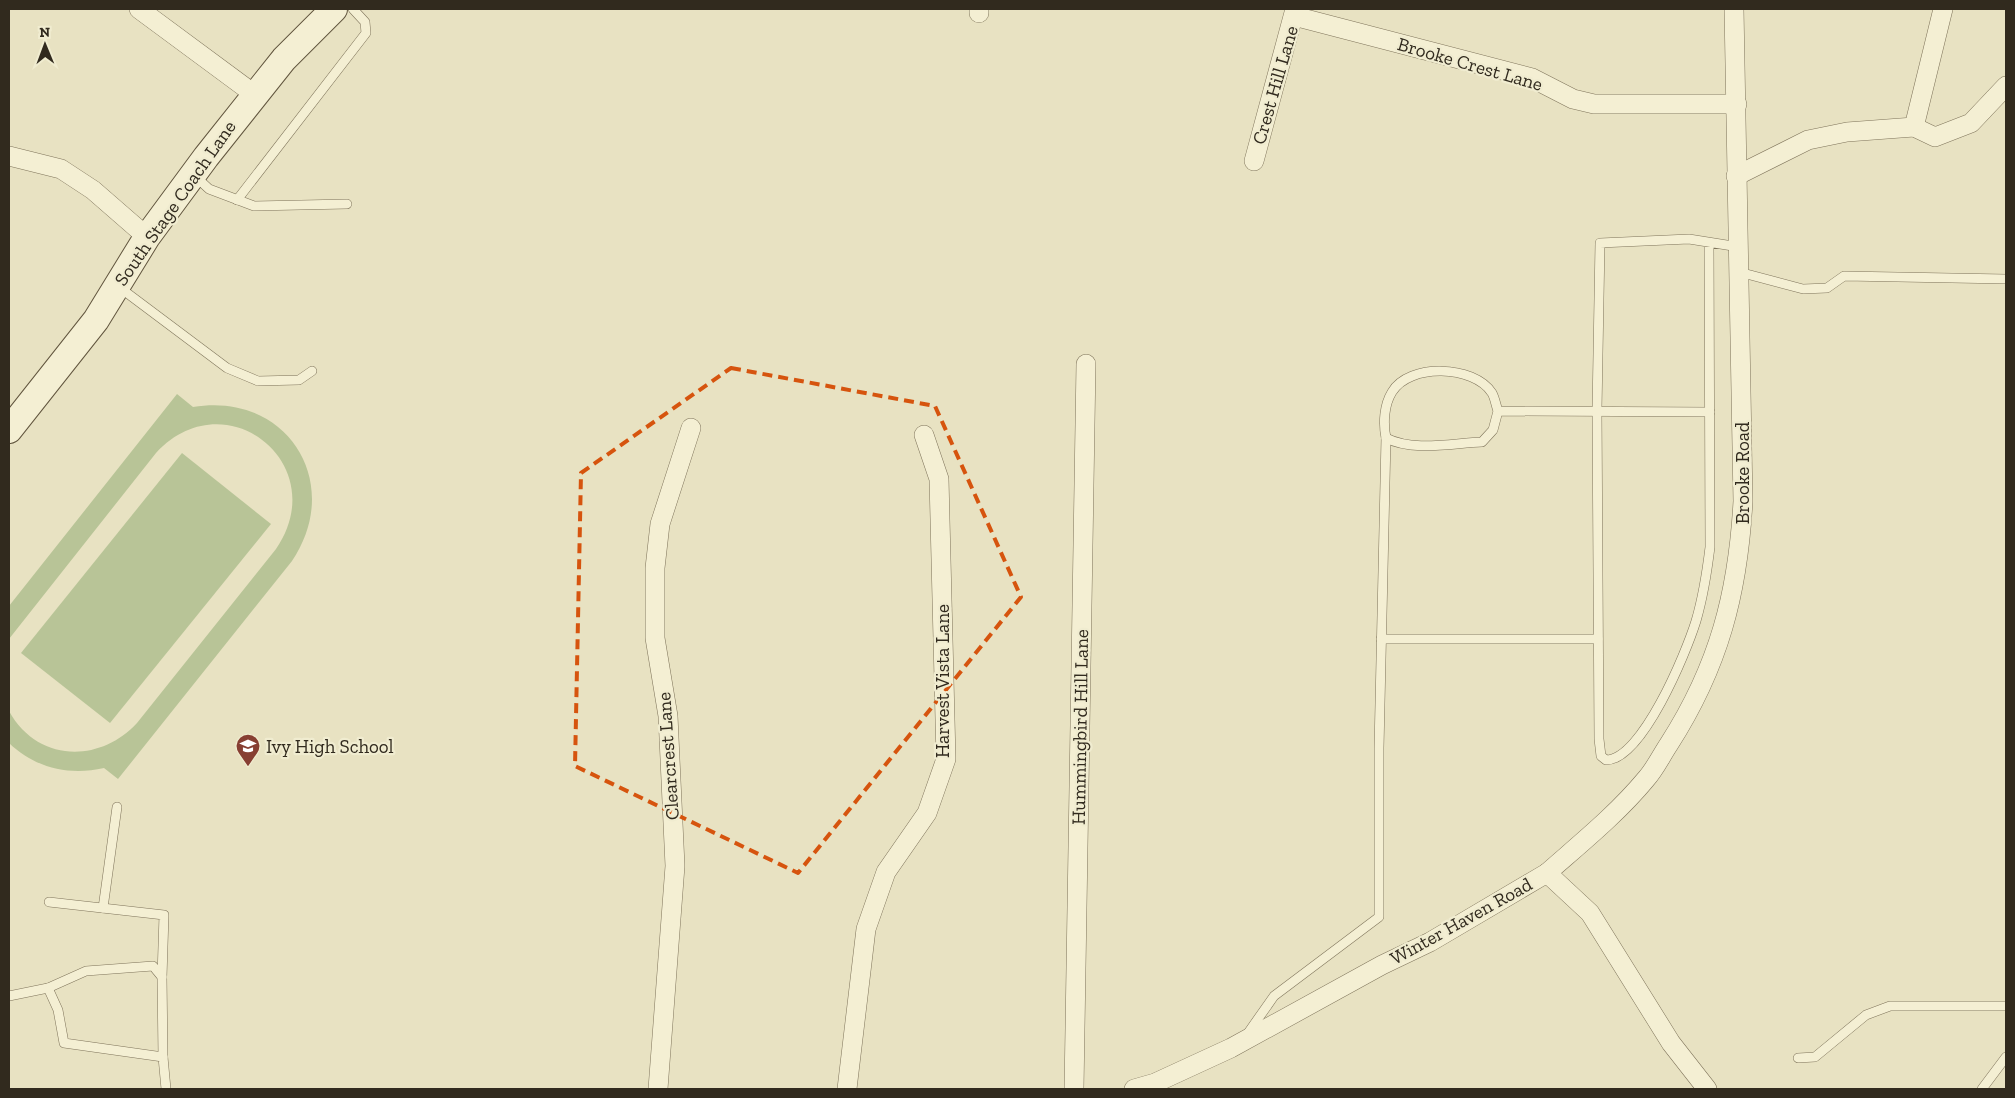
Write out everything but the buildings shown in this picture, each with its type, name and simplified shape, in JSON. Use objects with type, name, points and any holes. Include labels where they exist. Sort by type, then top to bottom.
[{"type":"main road","name":"South Stage Coach Lane","points":[[9,430],[96,320],[147,237],[254,94],[284,59],[334,9]]},
{"type":"street","points":[[139,9],[254,94]]},
{"type":"street","name":"Brooke Road","points":[[1547,873],[1616,812],[1647,778],[1681,725],[1715,657],[1732,599],[1741,544],[1744,501],[1734,9]]},
{"type":"street","points":[[1914,126],[1944,9]]},
{"type":"street","name":"Brooke Crest Lane","points":[[1295,12],[1532,78],[1573,99],[1594,104],[1736,104]]},
{"type":"street","name":"Crest Hill Lane","points":[[1254,161],[1295,12]]},
{"type":"street","points":[[1736,176],[1808,140],[1847,132],[1914,126],[1936,136],[1970,123],[2006,86]]},
{"type":"street","points":[[9,156],[61,169],[93,190],[147,237]]},
{"type":"street","name":"Hummingbird Hill Lane","points":[[1074,1089],[1086,364]]},
{"type":"street","name":"Clearcrest Lane","points":[[658,1089],[675,866],[668,716],[655,638],[655,568],[660,524],[691,428]]},
{"type":"street","name":"Harvest Vista Lane","points":[[847,1089],[866,929],[886,872],[927,813],[946,759],[939,479],[924,436]]},
{"type":"street","name":"Winter Haven Road","points":[[1134,1089],[1155,1083],[1243,1042],[1382,965],[1430,942],[1547,873],[1590,913],[1671,1043],[1707,1089]]},
{"type":"lane","points":[[237,200],[366,33],[365,22],[353,9]]},
{"type":"lane","points":[[194,174],[209,189],[254,206],[347,204]]},
{"type":"lane","points":[[1709,243],[1710,547],[1707,575],[1696,622],[1680,662],[1648,726],[1629,751],[1611,760],[1606,760],[1601,756],[1598,738],[1597,410],[1600,243],[1689,239],[1739,247]]},
{"type":"lane","points":[[1740,272],[1803,289],[1827,288],[1844,276],[2006,279]]},
{"type":"lane","points":[[117,285],[227,368],[258,381],[299,380],[312,371]]},
{"type":"lane","points":[[1243,1042],[1274,996],[1379,917],[1381,640],[1386,438],[1384,427],[1387,405],[1392,391],[1405,379],[1434,371],[1460,372],[1478,380],[1492,393],[1498,411],[1493,430],[1482,442],[1414,445],[1394,442],[1386,438]]},
{"type":"lane","points":[[1498,411],[1710,412]]},
{"type":"lane","points":[[1381,640],[1598,638]]},
{"type":"lane","points":[[102,908],[117,807]]},
{"type":"lane","points":[[49,902],[164,915],[162,977],[163,1057],[166,1089]]},
{"type":"lane","points":[[9,996],[48,988],[86,971],[153,966],[162,977]]},
{"type":"lane","points":[[48,988],[58,1010],[64,1043],[163,1057]]},
{"type":"lane","points":[[1798,1058],[1815,1057],[1866,1015],[1890,1006],[2006,1006]]},
{"type":"lane","points":[[1982,1089],[2006,1057]]},
{"type":"highlighted area","points":[[731,368],[935,406],[1021,597],[798,873],[575,766],[581,473]]},
{"type":"green space","points":[[177,394],[193,407],[226,406],[255,413],[279,428],[297,448],[308,473],[312,501],[307,531],[292,561],[118,779],[104,768],[78,771],[53,768],[41,764],[19,752],[9,743],[9,711],[21,728],[35,740],[52,748],[69,752],[87,751],[105,746],[122,736],[137,723],[276,549],[290,517],[291,488],[282,461],[264,441],[240,428],[212,424],[183,432],[156,453],[9,639],[9,606]]},
{"type":"green space","points":[[182,453],[271,524],[110,723],[21,653]]},
{"type":"place","name":"Ivy High School","points":[[248,767]]}]
